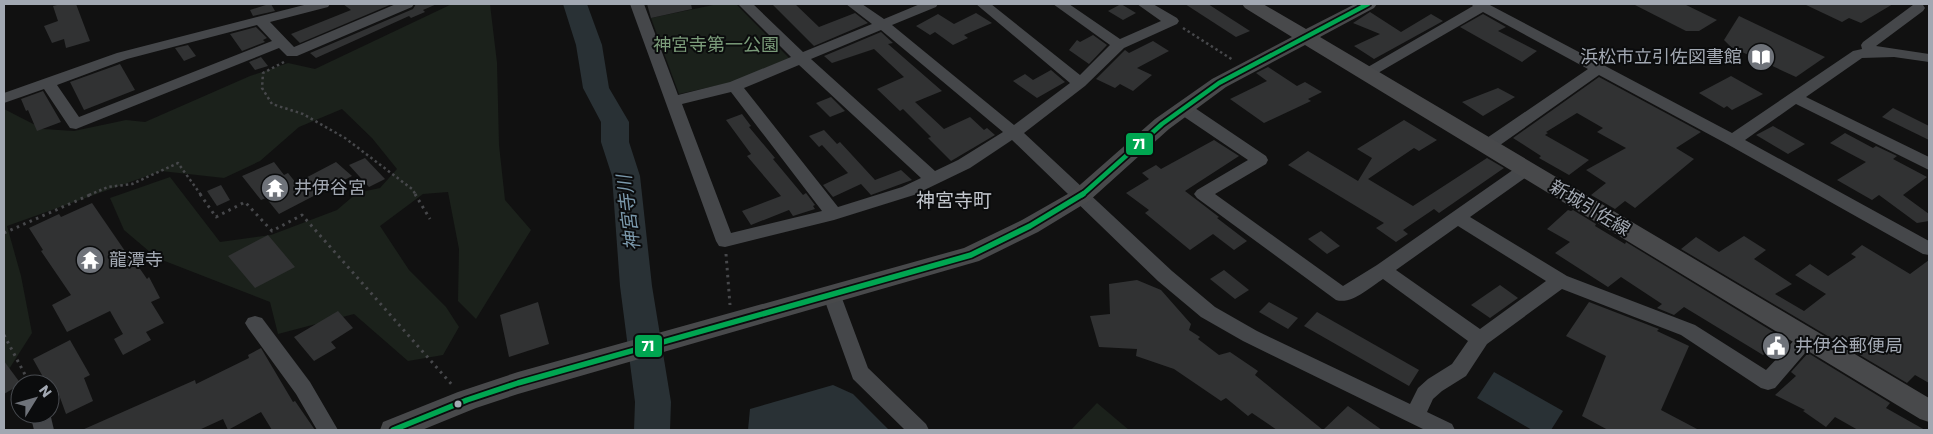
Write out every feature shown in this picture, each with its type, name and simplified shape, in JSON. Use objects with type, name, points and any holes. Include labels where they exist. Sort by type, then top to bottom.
[{"type":"main road","name":"新城引佐線","points":[[1251,4],[1929,411]]},
{"type":"main road","points":[[393,430],[467,400],[577,366],[971,255],[1030,226],[1081,196],[1162,124],[1219,83],[1368,4]]},
{"type":"street","points":[[4,98],[122,56],[323,4]]},
{"type":"street","points":[[48,82],[76,124],[407,4]]},
{"type":"street","points":[[637,4],[725,241],[834,214],[908,191],[964,164],[1014,133],[1080,83],[1119,44],[1172,21]]},
{"type":"street","points":[[745,4],[800,58],[933,179]]},
{"type":"street","points":[[853,4],[882,24],[1014,133],[1165,276],[1208,312],[1250,336],[1445,430]]},
{"type":"street","points":[[672,101],[735,86],[931,4]]},
{"type":"street","points":[[983,4],[1080,83]]},
{"type":"street","points":[[1060,4],[1119,44]]},
{"type":"street","points":[[1144,4],[1172,21]]},
{"type":"street","points":[[1366,74],[1481,5],[1734,140],[1929,250]]},
{"type":"street","points":[[1870,52],[1868,45],[1918,8]]},
{"type":"street","points":[[260,20],[287,47]]},
{"type":"street","points":[[1734,140],[1858,54],[1899,52],[1929,58]]},
{"type":"street","points":[[1487,146],[1599,68]]},
{"type":"street","points":[[735,86],[834,214]]},
{"type":"street","points":[[1794,97],[1929,164]]},
{"type":"street","points":[[1183,108],[1260,160],[1203,194],[1343,295],[1383,270],[1526,170]]},
{"type":"street","points":[[1458,218],[1560,281],[1688,330],[1768,382],[1808,338]]},
{"type":"street","points":[[1383,270],[1480,339]]},
{"type":"street","points":[[1415,416],[1425,394],[1434,385],[1459,370],[1480,339],[1560,281]]},
{"type":"street","points":[[831,293],[860,374],[918,430]]},
{"type":"street","points":[[255,323],[303,388],[328,430]]},
{"type":"path","points":[[1172,21],[1245,68]]},
{"type":"path","points":[[287,47],[288,59],[264,73],[262,88],[272,104],[303,114],[345,138],[412,189],[430,219]]},
{"type":"path","points":[[4,233],[108,187],[132,184],[178,163],[216,217],[246,202],[272,231],[302,215],[441,374],[467,400]]},
{"type":"path","points":[[725,241],[730,307]]},
{"type":"path","points":[[4,335],[25,374]]},
{"type":"path","points":[[4,347],[9,345]]},
{"type":"green space","points":[[452,4],[490,4],[497,63],[499,145],[505,200],[531,230],[476,319],[458,301],[459,249],[448,192],[423,194],[380,226],[409,270],[446,307],[459,327],[443,355],[408,361],[354,314],[278,334],[270,302],[157,258],[124,230],[110,198],[170,177],[220,242],[271,235],[337,210],[357,193],[380,188],[397,169],[372,138],[342,109],[299,127],[260,161],[224,178],[161,171],[7,226],[21,276],[32,333],[4,377],[4,109],[43,129],[74,131],[126,120],[145,122],[250,76],[288,63],[315,69]]},
{"type":"green space","name":"神宮寺第一公園","points":[[718,4],[736,4],[789,58],[733,82],[679,94],[651,18]]},
{"type":"green space","points":[[1097,403],[1129,430],[1071,430]]},
{"type":"shaded area","points":[[1494,372],[1563,411],[1551,430],[1532,430],[1477,398]]},
{"type":"shaded area","points":[[833,385],[853,394],[889,430],[748,430],[750,409]]},
{"type":"building","points":[[76,4],[90,41],[66,48],[64,39],[52,43],[44,26],[58,21],[53,6]]},
{"type":"building","points":[[271,4],[275,11],[253,16],[250,10]]},
{"type":"building","points":[[343,4],[392,4],[300,43],[291,34],[351,10]]},
{"type":"building","points":[[416,4],[437,4],[423,10],[425,12],[411,18],[409,16],[316,58],[310,53],[413,9]]},
{"type":"building","points":[[647,4],[691,4],[692,9],[651,18]]},
{"type":"building","points":[[772,4],[795,4],[819,27],[855,13],[868,23],[814,46]]},
{"type":"building","points":[[1121,4],[1136,13],[1123,20],[1108,11]]},
{"type":"building","points":[[1185,4],[1208,4],[1250,31],[1236,37]]},
{"type":"building","points":[[1633,4],[1684,4],[1717,20],[1699,31],[1686,31]]},
{"type":"building","points":[[1804,4],[1893,4],[1861,23],[1849,18],[1842,22]]},
{"type":"building","points":[[1370,12],[1401,32],[1431,14],[1443,21],[1374,59],[1354,46],[1380,34],[1353,23]]},
{"type":"building","points":[[976,13],[992,23],[964,35],[968,38],[953,45],[935,32],[930,35],[916,26],[938,14],[954,24]]},
{"type":"building","points":[[1483,14],[1506,27],[1498,31],[1537,51],[1522,62],[1460,27]]},
{"type":"building","points":[[1739,16],[1825,57],[1796,77],[1731,47],[1724,40]]},
{"type":"building","points":[[256,27],[267,38],[263,40],[265,42],[242,51],[230,34]]},
{"type":"building","points":[[881,32],[893,43],[888,44],[942,91],[915,102],[944,129],[970,117],[984,130],[987,128],[995,135],[951,161],[928,138],[931,137],[903,109],[900,111],[877,89],[904,77],[874,49],[832,63],[824,56]]},
{"type":"building","points":[[1093,35],[1107,45],[1089,64],[1069,50],[1077,40],[1080,42]]},
{"type":"building","points":[[1153,41],[1169,51],[1137,68],[1152,75],[1133,91],[1120,84],[1115,88],[1096,79],[1125,50],[1129,53]]},
{"type":"building","points":[[188,45],[196,56],[184,61],[175,48]]},
{"type":"building","points":[[261,57],[268,66],[255,70],[249,62]]},
{"type":"building","points":[[120,64],[135,90],[84,110],[70,82]]},
{"type":"building","points":[[1268,67],[1297,86],[1305,82],[1322,92],[1308,99],[1311,101],[1264,123],[1230,99],[1267,81],[1256,73]]},
{"type":"building","points":[[1051,70],[1065,82],[1037,98],[1013,81],[1025,74],[1033,80]]},
{"type":"building","points":[[1731,76],[1763,94],[1732,110],[1727,106],[1724,108],[1699,93]]},
{"type":"building","points":[[1599,77],[1701,132],[1676,148],[1694,159],[1635,208],[1625,201],[1615,209],[1591,195],[1606,183],[1586,170],[1626,148],[1597,132],[1603,128],[1577,113],[1546,132],[1548,133],[1545,135],[1589,160],[1569,175],[1539,158],[1541,156],[1513,138]]},
{"type":"building","points":[[1498,88],[1515,97],[1483,116],[1462,102]]},
{"type":"building","points":[[43,91],[61,122],[37,131],[21,99]]},
{"type":"building","points":[[831,97],[845,111],[830,117],[816,103]]},
{"type":"building","points":[[1893,108],[1929,126],[1929,140],[1882,117]]},
{"type":"building","points":[[742,114],[751,126],[749,127],[775,158],[773,159],[803,195],[806,193],[815,205],[813,206],[815,209],[793,216],[789,210],[751,225],[742,211],[781,196],[747,156],[751,154],[726,120]]},
{"type":"building","points":[[1404,120],[1437,140],[1419,151],[1414,148],[1368,179],[1413,206],[1487,158],[1504,168],[1439,213],[1434,209],[1403,230],[1408,234],[1396,242],[1376,228],[1384,223],[1288,165],[1308,151],[1358,181],[1372,158],[1357,149]]},
{"type":"building","points":[[1773,126],[1805,144],[1788,154],[1756,135]]},
{"type":"building","points":[[824,130],[837,144],[840,142],[875,180],[901,170],[912,180],[871,195],[861,184],[833,197],[823,185],[848,173],[822,145],[819,147],[809,136]]},
{"type":"building","points":[[1845,133],[1873,148],[1876,146],[1897,156],[1893,159],[1927,177],[1903,195],[1929,214],[1929,221],[1917,223],[1879,195],[1872,200],[1837,180],[1866,162],[1830,143]]},
{"type":"building","points":[[1214,140],[1239,156],[1185,191],[1247,241],[1234,250],[1213,234],[1190,250],[1145,213],[1149,210],[1126,193],[1149,179],[1142,173],[1156,165],[1161,169]]},
{"type":"building","points":[[365,158],[385,179],[369,187],[349,165]]},
{"type":"building","points":[[274,162],[284,175],[288,173],[296,183],[336,162],[352,176],[279,214],[266,198],[261,200],[242,176]]},
{"type":"building","points":[[221,185],[230,200],[217,206],[207,191]]},
{"type":"building","points":[[92,203],[136,267],[138,266],[147,279],[149,277],[160,298],[151,302],[164,323],[146,332],[151,340],[123,355],[114,339],[123,334],[110,311],[67,332],[52,305],[71,295],[41,251],[43,250],[29,228],[59,214],[61,217]]},
{"type":"building","points":[[1568,210],[1573,210],[1596,224],[1595,226],[1625,244],[1626,242],[1790,342],[1775,357],[1767,352],[1763,355],[1684,307],[1674,315],[1657,308],[1662,304],[1621,277],[1608,287],[1555,253],[1570,242],[1547,229]]},
{"type":"building","points":[[1321,231],[1340,246],[1327,254],[1308,239]]},
{"type":"building","points":[[268,235],[295,267],[255,288],[228,256]]},
{"type":"building","points":[[1744,236],[1766,250],[1754,259],[1792,284],[1775,294],[1804,311],[1826,294],[1795,275],[1810,264],[1828,276],[1856,257],[1851,254],[1862,245],[1910,274],[1929,260],[1929,383],[1915,375],[1907,383],[1681,249],[1696,237],[1719,252]]},
{"type":"building","points":[[1224,270],[1249,290],[1235,299],[1210,279]]},
{"type":"building","points":[[1137,280],[1161,290],[1191,324],[1189,330],[1200,337],[1198,339],[1219,355],[1230,352],[1258,371],[1255,375],[1323,430],[1277,430],[1252,413],[1248,416],[1226,398],[1221,401],[1174,369],[1136,356],[1137,349],[1099,347],[1090,316],[1110,314],[1109,284]]},
{"type":"building","points":[[1500,285],[1518,298],[1490,318],[1471,305]]},
{"type":"building","points":[[538,302],[549,344],[509,357],[500,315]]},
{"type":"building","points":[[1269,302],[1298,318],[1288,329],[1259,312]]},
{"type":"building","points":[[1589,302],[1659,329],[1657,331],[1689,346],[1661,410],[1699,430],[1608,430],[1582,416],[1606,356],[1566,336]]},
{"type":"building","points":[[338,311],[353,328],[331,342],[336,348],[314,361],[294,337]]},
{"type":"building","points":[[1317,312],[1419,370],[1409,386],[1304,326]]},
{"type":"building","points":[[70,340],[90,375],[84,378],[93,401],[66,414],[60,398],[60,374],[41,374],[33,359]]},
{"type":"building","points":[[261,348],[293,402],[295,401],[315,430],[272,430],[261,412],[228,430],[223,419],[199,430],[82,430],[195,380],[196,384],[249,358],[248,355]]},
{"type":"building","points":[[1808,353],[1890,403],[1886,408],[1925,430],[1858,430],[1835,417],[1826,427],[1803,411],[1805,410],[1775,395],[1796,376],[1791,372]]},
{"type":"building","points":[[4,361],[14,374],[10,374],[10,390],[4,394]]},
{"type":"building","points":[[1348,406],[1382,430],[1323,430]]},
{"type":"waterway","name":"神宮寺川","points":[[575,4],[589,45],[596,88],[615,122],[615,142],[626,176],[636,286],[653,402],[652,430]]},
{"type":"transit line","name":"71","points":[[393,430],[467,400],[518,383],[971,255],[1030,226],[1081,196],[1162,124],[1219,83],[1368,4]]},
{"type":"place","name":"浜松市立引佐図書館","points":[[1761,57]]},
{"type":"place","name":"井伊谷宮","points":[[275,188]]},
{"type":"place","name":"龍潭寺","points":[[90,260]]},
{"type":"place","name":"井伊谷郵便局","points":[[1776,346]]},
{"type":"district","name":"神宮寺町","points":[[954,200]]}]
